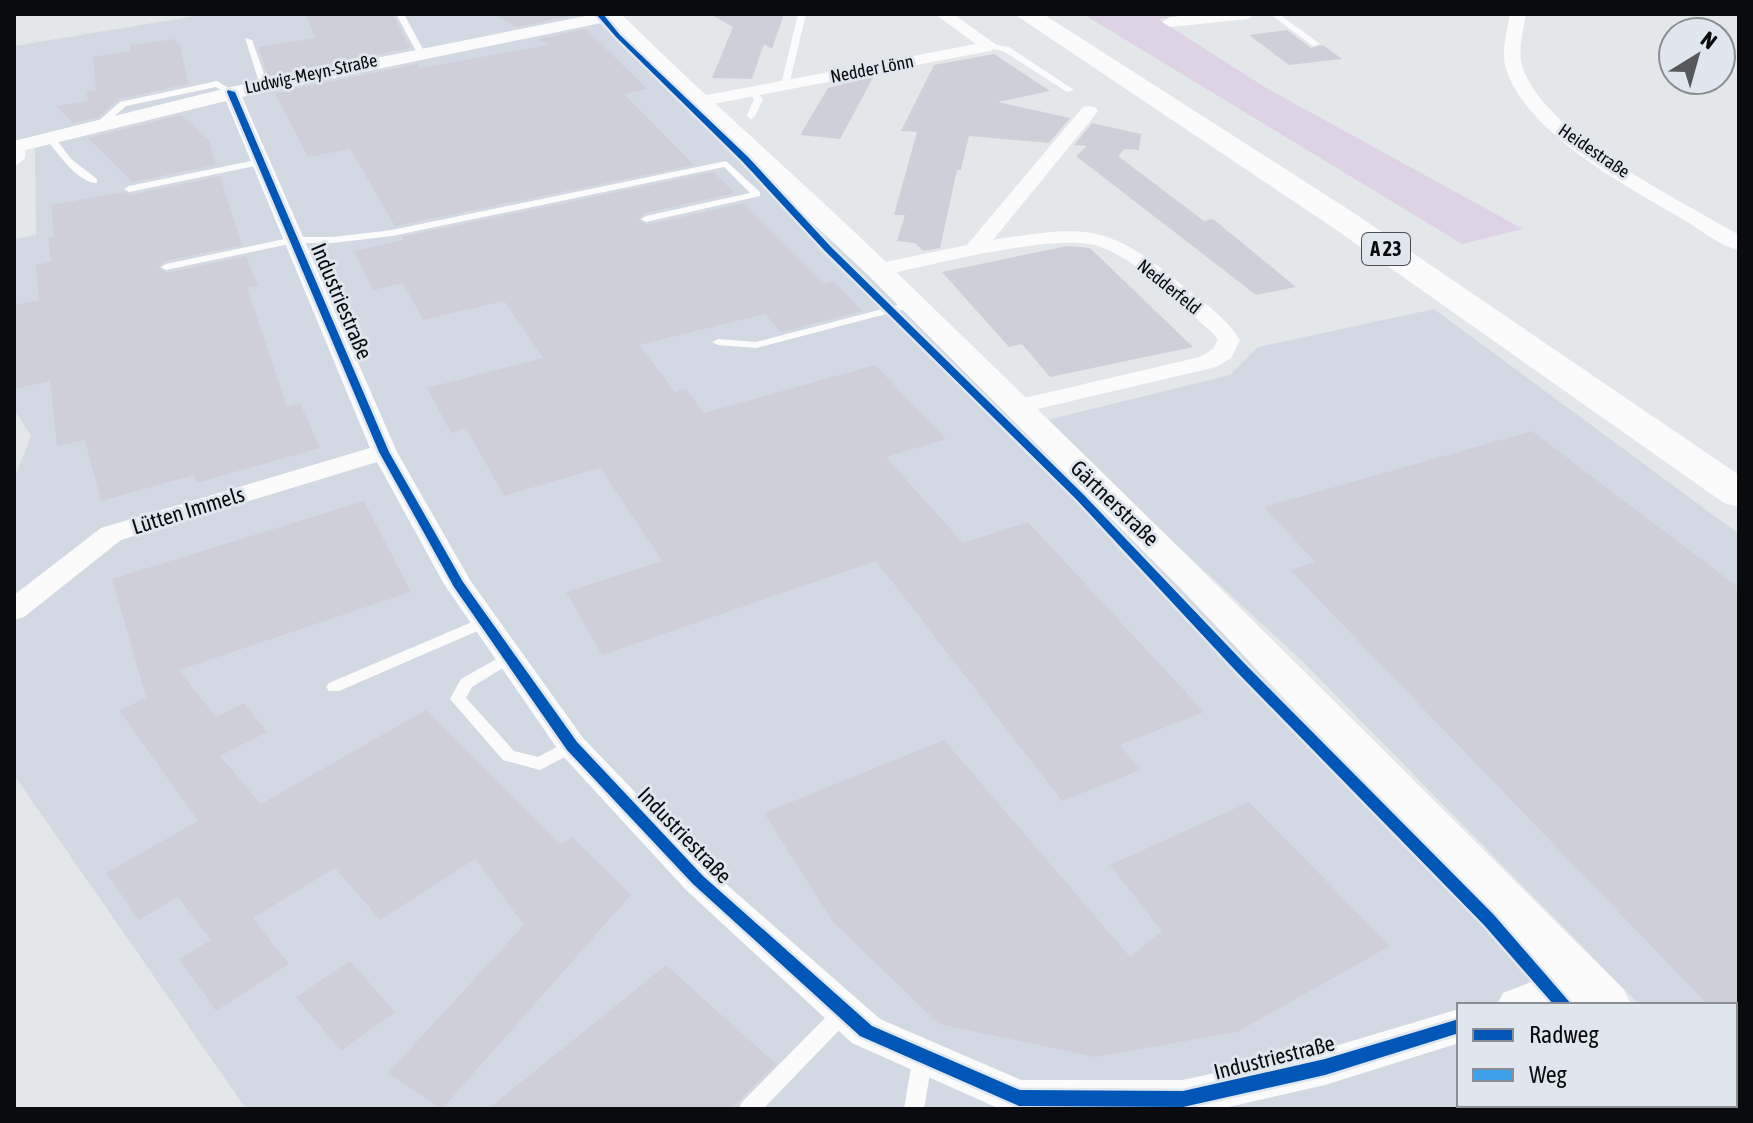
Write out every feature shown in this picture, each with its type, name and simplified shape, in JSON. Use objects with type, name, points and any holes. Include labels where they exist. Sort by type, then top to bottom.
[{"type":"highway","name":"A 23","points":[[1026,14],[1346,222],[1739,494]]},
{"type":"highway","name":"A 23","points":[[1059,14],[1382,218],[1739,457]]},
{"type":"street","points":[[943,14],[990,46]]},
{"type":"street","points":[[1170,22],[1248,14]]},
{"type":"street","name":"Heidestraße","points":[[1518,14],[1514,68],[1530,100],[1560,130],[1739,244]]},
{"type":"street","name":"Ludwig-Meyn-Straße","points":[[16,152],[51,138],[231,92],[420,51],[611,15]]},
{"type":"street","name":"Gärtnerstraße","points":[[611,15],[697,102],[879,270],[1205,591],[1595,991]]},
{"type":"street","name":"Nedder Lönn","points":[[697,102],[990,46]]},
{"type":"street","name":"Industriestraße","points":[[231,92],[384,452],[458,584],[572,746],[698,880],[866,1031],[1019,1098],[1183,1099],[1325,1067],[1457,1027]]},
{"type":"street","points":[[973,251],[1089,111]]},
{"type":"street","name":"Nedderfeld","points":[[879,270],[1070,236],[1104,240],[1118,246],[1221,328],[1229,340],[1223,353],[1208,362],[1016,407]]},
{"type":"street","name":"Lütten Immels","points":[[14,610],[111,534],[384,452]]},
{"type":"street","points":[[1527,1003],[1595,991]]},
{"type":"lane","points":[[400,14],[420,51]]},
{"type":"lane","points":[[785,85],[802,14]]},
{"type":"lane","points":[[1274,14],[1316,44]]},
{"type":"lane","points":[[248,40],[264,85]]},
{"type":"lane","points":[[990,46],[1006,49],[1070,90]]},
{"type":"lane","points":[[751,116],[759,99],[752,92]]},
{"type":"lane","points":[[51,138],[68,161],[94,181]]},
{"type":"lane","points":[[166,267],[294,240],[333,240],[392,233],[758,159]]},
{"type":"lane","points":[[129,189],[261,162]]},
{"type":"lane","points":[[726,164],[757,194]]},
{"type":"lane","points":[[646,219],[788,186]]},
{"type":"lane","points":[[718,342],[756,345],[913,304]]},
{"type":"lane","points":[[334,687],[484,622]]},
{"type":"lane","points":[[509,657],[466,683],[458,699],[509,756],[540,764],[572,746]]},
{"type":"lane","points":[[749,1109],[844,1012]]},
{"type":"lane","points":[[914,1109],[923,1056]]},
{"type":"shaded area","points":[[207,14],[590,14],[726,145],[958,355],[1195,601],[1551,1003],[1457,1003],[1457,1107],[1643,1109],[246,1109],[14,775],[14,479],[31,436],[14,409],[14,239],[36,235],[35,149],[14,139],[14,46]]},
{"type":"shaded area","points":[[1083,14],[1197,14],[1158,19],[1268,89],[1523,229],[1462,244]]},
{"type":"shaded area","points":[[1434,309],[1739,534],[1739,1109],[1737,1003],[1638,1003],[1302,661],[1072,448],[1047,420],[1230,375],[1258,347]]},
{"type":"building","points":[[306,14],[393,14],[410,48],[268,76],[258,47],[315,38]]},
{"type":"building","points":[[494,14],[571,14],[572,16],[516,27]]},
{"type":"building","points":[[710,14],[784,14],[772,49],[764,44],[752,79],[712,78],[733,27]]},
{"type":"building","points":[[586,29],[647,89],[624,94],[694,165],[395,226],[350,149],[308,157],[275,93],[417,64],[420,68],[548,45],[538,39]]},
{"type":"building","points":[[1287,30],[1311,48],[1323,45],[1342,59],[1289,65],[1249,35]]},
{"type":"building","points":[[175,39],[176,44],[180,44],[188,84],[119,99],[99,117],[73,123],[56,106],[88,101],[86,91],[96,90],[93,57],[130,51],[130,45]]},
{"type":"building","points":[[994,54],[1050,91],[998,102],[1070,118],[1049,143],[969,136],[961,170],[957,170],[940,248],[923,251],[915,243],[897,241],[905,215],[894,215],[917,132],[901,131],[934,65]]},
{"type":"building","points":[[874,76],[840,139],[800,135],[828,88]]},
{"type":"building","points":[[181,115],[209,140],[216,165],[132,182],[88,138]]},
{"type":"building","points":[[1092,123],[1141,134],[1139,150],[1125,149],[1118,156],[1204,221],[1213,219],[1296,287],[1256,295],[1076,156],[1087,146],[1074,145]]},
{"type":"building","points":[[713,172],[735,193],[645,213],[638,220],[647,225],[744,203],[825,284],[834,281],[862,311],[781,332],[765,314],[639,345],[675,392],[686,389],[704,413],[875,365],[946,439],[886,457],[963,543],[1028,522],[1204,712],[1120,745],[1140,770],[1062,801],[876,561],[602,655],[566,592],[662,561],[600,468],[504,496],[466,428],[451,433],[427,388],[543,358],[504,301],[423,320],[403,283],[373,290],[354,251],[403,240],[401,237]]},
{"type":"building","points":[[220,176],[242,245],[165,261],[158,268],[167,273],[246,256],[258,286],[247,288],[287,407],[300,403],[320,448],[196,483],[194,475],[101,501],[85,440],[57,446],[50,381],[14,389],[14,305],[39,300],[36,265],[51,262],[48,238],[54,237],[51,205],[124,192],[130,195]]},
{"type":"building","points":[[1067,246],[1090,248],[1193,347],[1050,377],[1022,344],[1009,347],[942,272]]},
{"type":"building","points":[[1532,431],[1739,588],[1739,1005],[1706,1003],[1290,570],[1315,562],[1264,507]]},
{"type":"building","points":[[364,501],[411,592],[179,670],[216,717],[244,703],[267,732],[220,756],[261,804],[426,710],[561,844],[572,837],[631,895],[442,1109],[388,1073],[524,925],[475,859],[380,920],[335,868],[253,918],[289,964],[216,1011],[179,959],[211,940],[178,897],[139,920],[106,873],[198,821],[119,710],[146,698],[112,579]]},
{"type":"building","points":[[944,740],[1130,957],[1162,931],[1110,865],[1249,802],[1390,946],[1237,1032],[1095,1057],[939,1024],[833,922],[764,813]]},
{"type":"building","points":[[350,961],[395,1012],[341,1051],[296,997]]},
{"type":"building","points":[[666,965],[776,1064],[731,1109],[488,1109]]},
{"type":"cycle path","points":[[599,14],[745,159],[828,249],[1080,497],[1240,667],[1489,920],[1562,1003]]},
{"type":"cycle path","points":[[231,92],[384,452],[458,584],[572,746],[698,880],[866,1031],[1019,1098],[1183,1099],[1325,1067],[1457,1027]]}]
